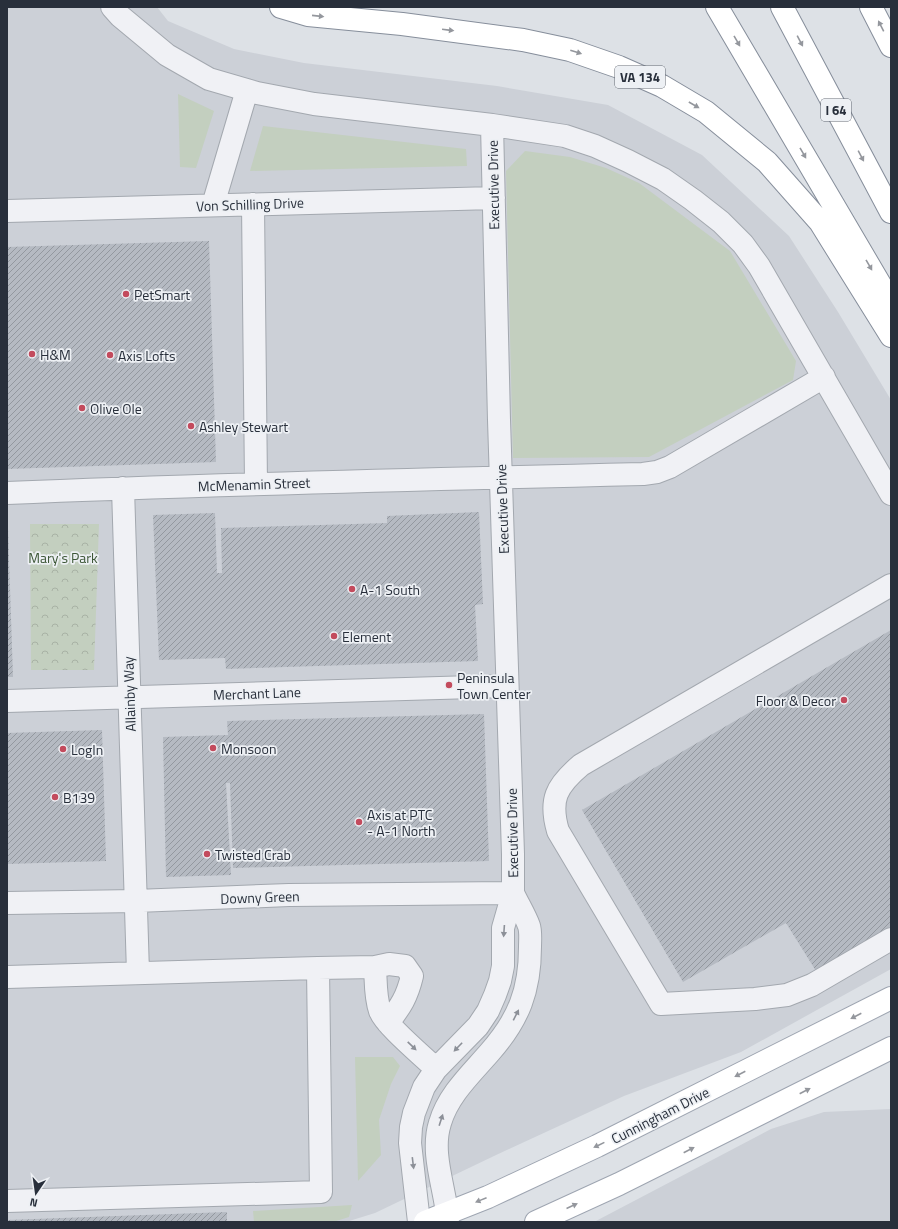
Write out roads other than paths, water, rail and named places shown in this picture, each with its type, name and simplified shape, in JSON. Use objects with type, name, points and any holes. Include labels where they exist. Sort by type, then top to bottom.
[{"type":"main road","name":"VA 134","points":[[281,7],[308,15],[416,26],[523,40],[570,50],[619,67],[662,86],[706,112],[767,162],[820,222],[891,336]]},
{"type":"main road","points":[[718,7],[891,303]]},
{"type":"main road","name":"I 64","points":[[782,7],[891,212]]},
{"type":"main road","points":[[871,7],[891,46]]},
{"type":"main road","name":"Cunningham Drive","points":[[425,1222],[447,1218],[597,1146],[891,998]]},
{"type":"main road","points":[[536,1222],[619,1184],[891,1048]]},
{"type":"street","points":[[112,7],[120,16],[167,55],[209,79],[247,90],[314,104],[492,125],[565,136],[595,146],[663,179],[721,222],[743,244],[759,266],[891,494]]},
{"type":"street","points":[[212,205],[247,90]]},
{"type":"street","name":"Executive Drive","points":[[419,1222],[410,1143],[411,1127],[418,1101],[424,1087],[436,1069],[478,1026],[488,1011],[495,996],[500,982],[503,966],[503,928],[513,893],[492,125]]},
{"type":"street","name":"Von Schilling Drive","points":[[7,211],[494,198]]},
{"type":"street","points":[[252,204],[256,484]]},
{"type":"street","name":"McMenamin Street","points":[[7,493],[256,484],[643,474],[657,472],[670,467],[824,377]]},
{"type":"street","name":"Allainby Way","points":[[123,488],[138,973]]},
{"type":"street","points":[[891,585],[581,765],[563,782],[554,805],[554,818],[558,831],[662,1004],[756,999],[787,995],[812,985],[891,939]]},
{"type":"street","name":"Merchant Lane","points":[[7,701],[129,696],[507,686]]},
{"type":"street","name":"Executive Drive","points":[[447,1218],[436,1151],[439,1125],[444,1110],[466,1079],[501,1040],[520,1006],[527,987],[530,968],[530,927],[513,893]]},
{"type":"street","name":"Downy Green","points":[[7,903],[136,901],[289,895],[513,893]]},
{"type":"street","points":[[7,977],[375,967],[389,964],[405,966],[412,976],[409,991],[402,1006],[388,1023]]},
{"type":"street","points":[[375,967],[377,1000],[381,1012],[388,1023],[436,1069]]},
{"type":"street","points":[[7,1200],[321,1192],[318,968]]},
{"type":"place","name":"PetSmart","points":[[126,294]]},
{"type":"place","name":"H&M","points":[[32,354]]},
{"type":"place","name":"Axis Lofts","points":[[110,355]]},
{"type":"place","name":"Olive Ole","points":[[82,408]]},
{"type":"place","name":"Ashley Stewart","points":[[191,426]]},
{"type":"place","name":"A-1 South","points":[[352,589]]},
{"type":"place","name":"Element","points":[[334,636]]},
{"type":"place","name":"Peninsula Town Center","points":[[449,685]]},
{"type":"place","name":"Floor & Decor","points":[[844,700]]},
{"type":"place","name":"Monsoon","points":[[213,748]]},
{"type":"place","name":"LogIn","points":[[63,749]]},
{"type":"place","name":"B139","points":[[55,797]]},
{"type":"place","name":"Axis at PTC - A-1 North","points":[[359,822]]},
{"type":"place","name":"Twisted Crab","points":[[207,854]]},
{"type":"park label","name":"Mary's Park","points":[[63,557]]}]
